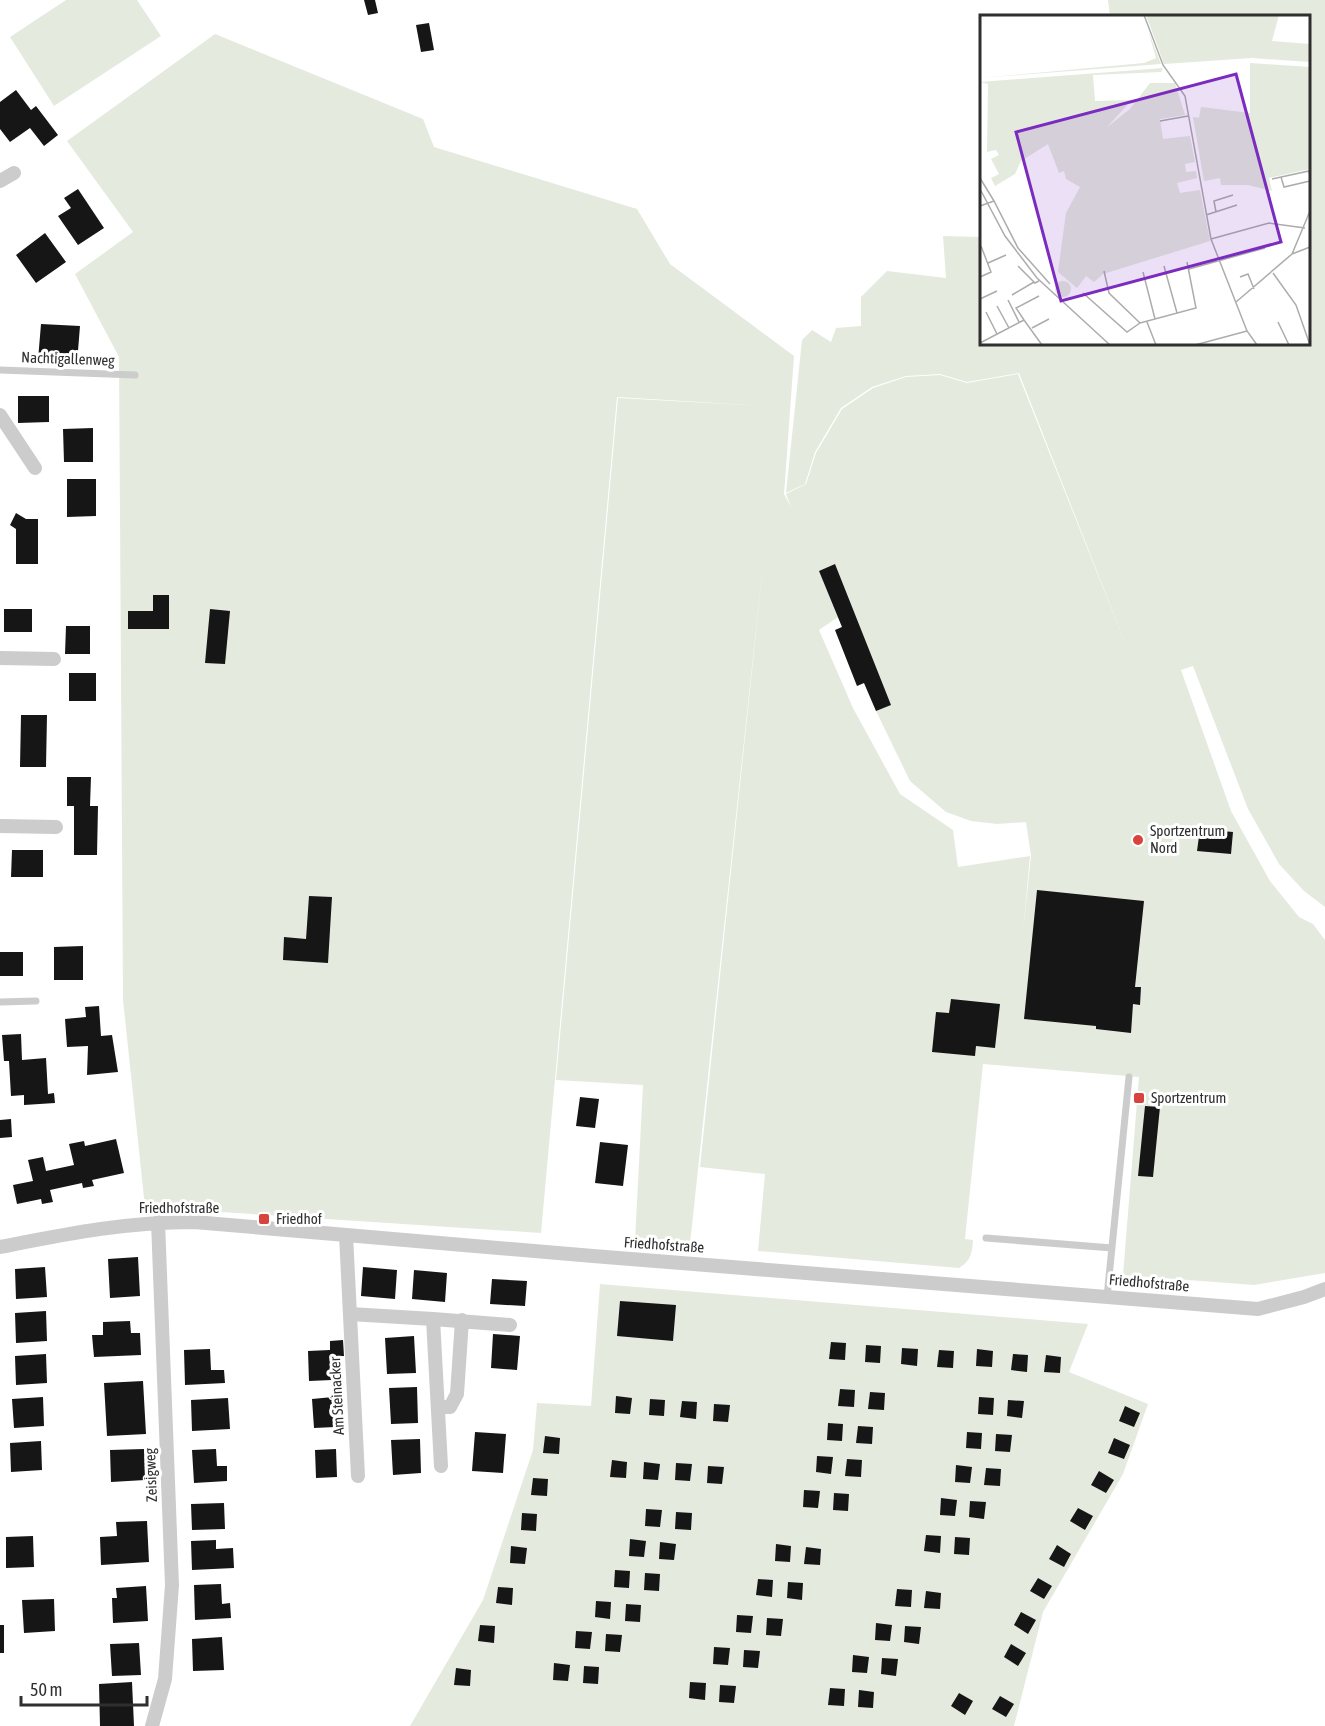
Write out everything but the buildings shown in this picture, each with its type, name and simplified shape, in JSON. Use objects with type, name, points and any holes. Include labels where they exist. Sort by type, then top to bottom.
[{"type":"street","points":[[0,181],[14,172]]},
{"type":"street","points":[[0,415],[35,468]]},
{"type":"street","points":[[0,658],[54,659]]},
{"type":"street","points":[[0,826],[56,827]]},
{"type":"street","name":"Friedhofstraße","points":[[0,1247],[102,1227],[158,1222],[194,1222],[1258,1309],[1325,1289]]},
{"type":"street","name":"Zeisigweg","points":[[152,1726],[165,1679],[172,1585],[158,1222]]},
{"type":"street","name":"Am Steinacker","points":[[346,1235],[358,1476]]},
{"type":"street","points":[[350,1314],[510,1325]]},
{"type":"street","points":[[434,1319],[441,1466]]},
{"type":"street","points":[[439,1407],[450,1407],[457,1395],[462,1320]]},
{"type":"lane","name":"Nachtigallenweg","points":[[0,370],[135,375]]},
{"type":"lane","points":[[0,1002],[36,1001]]},
{"type":"lane","points":[[1107,1297],[1129,1077]]},
{"type":"lane","points":[[986,1238],[1112,1248]]},
{"type":"shaded area","points":[[66,0],[137,0],[161,36],[54,106],[10,37]]},
{"type":"shaded area","points":[[1108,0],[1325,0],[1325,907],[1304,891],[1279,864],[1248,809],[1193,666],[1181,670],[1231,811],[1270,881],[1299,917],[1313,924],[1325,940],[1325,1273],[1254,1285],[1123,1275],[1139,1077],[983,1064],[965,1239],[973,1240],[973,1245],[970,1256],[963,1265],[959,1268],[758,1251],[765,1174],[700,1167],[765,546],[690,1244],[635,1241],[643,1085],[556,1080],[618,398],[780,407],[617,397],[541,1233],[145,1207],[123,1000],[119,357],[75,274],[133,232],[67,141],[215,34],[423,119],[434,147],[637,209],[670,264],[794,356],[784,494],[791,507],[786,494],[806,484],[816,453],[842,409],[873,388],[906,377],[940,375],[967,383],[1018,374],[1135,668],[1019,373],[967,382],[940,374],[906,376],[872,387],[841,408],[815,452],[805,484],[786,493],[802,340],[812,330],[831,342],[836,328],[861,326],[861,297],[887,271],[946,278],[943,236],[980,237],[980,345],[1310,345],[1310,15],[1110,15]],"holes":[[[838,617],[842,627],[835,630],[857,686],[864,683],[910,781],[946,812],[971,821],[997,824],[1026,822],[1031,856],[1023,932],[1030,856],[958,867],[953,830],[900,794],[853,708],[819,630]]]},
{"type":"shaded area","points":[[600,1284],[1088,1324],[1069,1372],[1148,1404],[1123,1474],[1043,1612],[1014,1726],[410,1726],[483,1600],[533,1450],[537,1403],[591,1406]]},
{"type":"place","name":"Sportzentrum Nord","points":[[1138,840]]},
{"type":"place","name":"Sportzentrum","points":[[1139,1098]]},
{"type":"place","name":"Friedhof","points":[[264,1219]]}]
